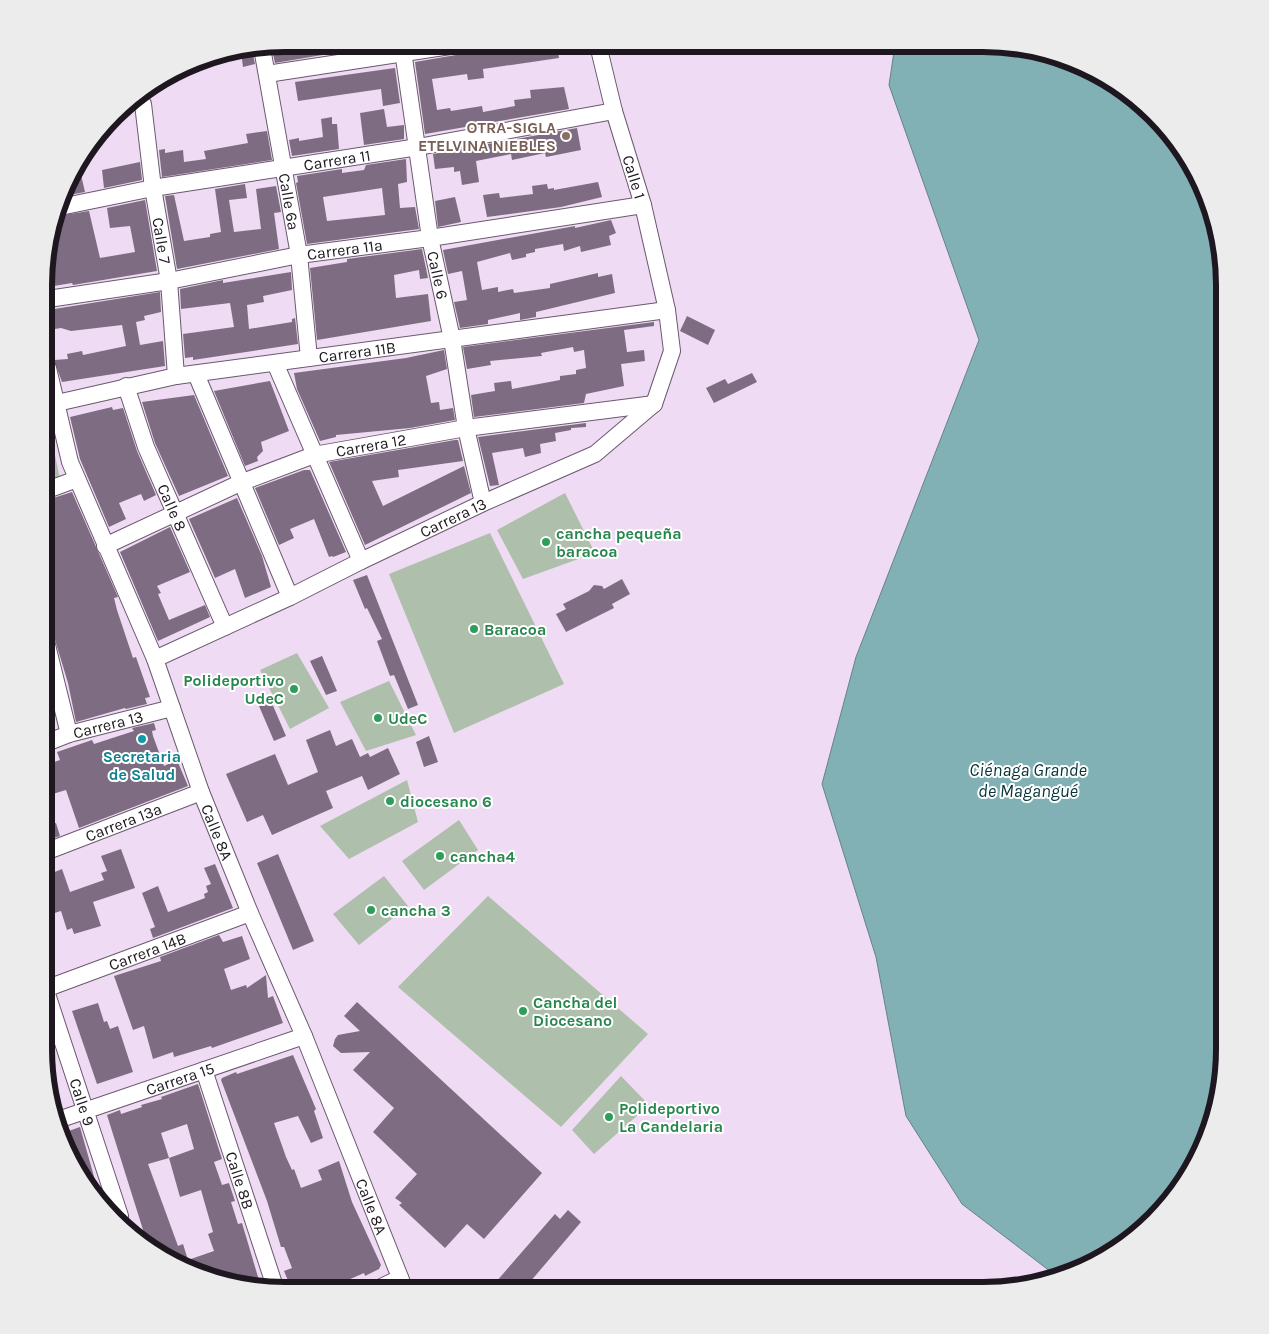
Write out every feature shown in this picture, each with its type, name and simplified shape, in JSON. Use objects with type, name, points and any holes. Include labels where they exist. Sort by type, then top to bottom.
[{"type":"street","points":[[267,74],[382,52]]},
{"type":"street","name":"Calle 6","points":[[404,52],[430,238],[452,339],[466,428],[484,504]]},
{"type":"street","name":"Calle 1","points":[[600,52],[614,111],[642,205],[667,310]]},
{"type":"street","name":"Calle 6a","points":[[263,53],[299,255],[309,358]]},
{"type":"street","name":"Calle 7","points":[[143,104],[153,188],[169,281],[176,376]]},
{"type":"street","name":"Carrera 11","points":[[67,206],[153,188],[418,147],[614,111]]},
{"type":"street","name":"Carrera 11a","points":[[52,298],[169,281],[299,255],[430,238],[642,205]]},
{"type":"street","points":[[654,404],[672,351],[667,310]]},
{"type":"street","name":"Carrera 11B","points":[[52,404],[176,376],[667,310]]},
{"type":"street","points":[[275,363],[360,561]]},
{"type":"street","points":[[196,374],[290,597]]},
{"type":"street","name":"Calle 8","points":[[126,386],[146,447],[225,627]]},
{"type":"street","name":"Calle 8A","points":[[52,404],[70,462],[155,658],[201,792],[250,913],[304,1036],[402,1282]]},
{"type":"street","name":"Carrera 12","points":[[105,546],[240,482],[314,455],[466,428],[654,404]]},
{"type":"street","name":"Carrera 13","points":[[155,658],[290,597],[360,561],[595,454],[654,404]]},
{"type":"street","points":[[52,488],[77,479]]},
{"type":"street","points":[[52,665],[69,734]]},
{"type":"street","name":"Carrera 13","points":[[52,741],[69,734],[172,708]]},
{"type":"street","name":"Carrera 13a","points":[[52,849],[201,792]]},
{"type":"street","name":"Carrera 14B","points":[[52,986],[250,913]]},
{"type":"street","name":"Calle 9","points":[[52,1011],[118,1210]]},
{"type":"street","name":"Carrera 15","points":[[63,1118],[304,1036]]},
{"type":"street","name":"Calle 8B","points":[[204,1070],[273,1281]]},
{"type":"shaded area","points":[[52,441],[60,479],[52,482]]},
{"type":"shaded area","name":"cancha pequeña baracoa","points":[[565,493],[595,553],[523,579],[497,530]]},
{"type":"shaded area","name":"Baracoa","points":[[490,533],[564,684],[454,733],[389,574]]},
{"type":"shaded area","name":"Polideportivo UdeC","points":[[297,653],[329,708],[290,729],[260,670]]},
{"type":"shaded area","name":"UdeC","points":[[389,681],[416,735],[366,751],[340,702]]},
{"type":"shaded area","name":"diocesano 6","points":[[407,780],[418,822],[349,859],[320,826]]},
{"type":"shaded area","name":"cancha4","points":[[459,820],[478,850],[424,890],[402,861]]},
{"type":"shaded area","name":"cancha 3","points":[[384,876],[408,906],[359,945],[333,914]]},
{"type":"shaded area","name":"Cancha del Diocesano","points":[[488,896],[648,1034],[561,1127],[398,987]]},
{"type":"shaded area","name":"Polideportivo La Candelaria","points":[[621,1076],[649,1105],[594,1154],[572,1130]]},
{"type":"water","name":"Ciénaga Grande de Magangué","points":[[894,52],[984,52],[1014,54],[1044,60],[1087,77],[1113,92],[1137,110],[1159,132],[1177,156],[1199,196],[1209,225],[1215,255],[1215,1079],[1209,1109],[1199,1138],[1177,1178],[1159,1202],[1137,1224],[1113,1242],[1073,1264],[1051,1272],[962,1204],[906,1116],[876,957],[822,784],[856,657],[979,340],[889,85]]},
{"type":"building","points":[[340,52],[275,63],[273,53]]},
{"type":"building","points":[[473,52],[558,52],[559,58],[483,69],[484,78],[468,80],[467,74],[432,79],[437,110],[450,108],[451,111],[482,106],[483,112],[515,106],[514,100],[531,98],[530,90],[564,87],[569,109],[425,134],[415,62]]},
{"type":"building","points":[[253,54],[255,64],[243,67],[242,57]]},
{"type":"building","points":[[395,68],[400,103],[383,106],[381,89],[298,101],[295,82]]},
{"type":"building","points":[[384,109],[387,127],[404,125],[404,139],[364,145],[360,113]]},
{"type":"building","points":[[332,117],[332,124],[337,124],[339,149],[292,156],[289,140],[299,138],[299,141],[323,137],[321,119]]},
{"type":"building","points":[[577,128],[581,150],[546,157],[545,153],[512,160],[511,154],[476,161],[479,182],[462,185],[460,171],[454,172],[454,167],[435,169],[433,154]]},
{"type":"building","points":[[267,131],[272,160],[162,177],[159,150],[165,149],[165,153],[183,150],[184,162],[206,159],[204,151],[248,143],[246,134]]},
{"type":"building","points":[[406,159],[407,182],[398,184],[400,208],[415,207],[419,229],[307,244],[296,183],[298,182],[297,176],[342,169],[342,173],[364,170],[366,165]],"holes":[[[382,188],[385,215],[327,221],[323,197]]]},
{"type":"building","points":[[140,162],[142,180],[104,188],[102,170]]},
{"type":"building","points":[[81,175],[85,192],[71,195]]},
{"type":"building","points":[[598,182],[602,197],[561,207],[487,217],[483,195],[499,193],[500,198],[533,194],[532,186],[547,184],[548,189],[554,188],[554,190]]},
{"type":"building","points":[[245,184],[247,198],[229,200],[234,232],[261,229],[256,189],[276,186],[281,212],[274,213],[279,249],[177,269],[165,196],[174,195],[184,241],[210,237],[210,234],[221,232],[215,189]]},
{"type":"building","points":[[455,197],[461,222],[438,227],[435,201]]},
{"type":"building","points":[[145,200],[157,271],[73,285],[72,283],[52,286],[54,255],[63,215],[89,211],[100,258],[135,252],[130,226],[110,228],[107,208]]},
{"type":"building","points":[[611,220],[616,233],[609,236],[611,245],[581,252],[580,246],[564,251],[563,244],[535,249],[535,252],[526,254],[526,257],[512,260],[510,253],[477,262],[482,290],[498,287],[498,292],[513,289],[514,293],[550,288],[550,284],[598,273],[598,277],[612,274],[615,293],[536,312],[536,317],[520,320],[520,313],[488,320],[488,324],[460,328],[454,302],[467,300],[462,271],[448,274],[443,250],[575,226],[575,228]]},
{"type":"building","points":[[422,249],[428,278],[420,279],[419,270],[394,275],[396,298],[428,294],[431,321],[317,340],[310,268],[347,262],[347,259]]},
{"type":"building","points":[[291,272],[292,290],[263,296],[264,302],[247,305],[249,329],[292,322],[292,319],[295,318],[298,344],[193,360],[193,357],[185,358],[183,334],[234,327],[230,303],[181,309],[180,289],[223,280],[223,283]]},
{"type":"building","points":[[160,292],[161,312],[144,316],[145,320],[136,322],[140,345],[163,341],[165,366],[62,382],[54,360],[68,359],[67,354],[82,351],[83,355],[126,346],[122,325],[71,331],[61,328],[52,329],[52,309]]},
{"type":"building","points":[[687,316],[715,330],[708,345],[680,331]]},
{"type":"building","points":[[654,322],[654,326],[624,330],[627,352],[644,350],[645,361],[621,364],[624,386],[586,394],[584,403],[474,417],[471,395],[495,391],[494,383],[511,381],[512,389],[560,380],[560,376],[576,374],[576,370],[586,368],[584,350],[574,352],[573,347],[541,353],[542,356],[490,361],[491,365],[467,369],[463,347]]},
{"type":"building","points":[[444,350],[447,369],[426,376],[431,403],[439,402],[440,410],[453,408],[455,420],[410,428],[336,435],[336,437],[320,441],[297,389],[294,373],[406,358]]},
{"type":"building","points":[[752,373],[757,382],[714,403],[706,388],[725,379],[728,384]]},
{"type":"building","points":[[270,381],[289,431],[261,442],[263,451],[257,457],[258,461],[245,466],[214,391]]},
{"type":"building","points":[[194,395],[228,476],[179,496],[155,443],[142,402]]},
{"type":"building","points":[[112,407],[113,410],[123,408],[137,451],[156,495],[144,501],[141,494],[119,503],[126,519],[109,527],[80,459],[70,417]]},
{"type":"building","points":[[586,423],[586,427],[571,428],[571,430],[555,433],[556,441],[540,444],[541,453],[525,457],[523,448],[492,453],[499,485],[490,486],[478,437]]},
{"type":"building","points":[[458,440],[463,461],[398,470],[399,477],[372,481],[383,506],[464,466],[471,493],[365,545],[329,462]]},
{"type":"building","points":[[304,470],[310,470],[346,552],[329,557],[314,519],[290,529],[294,538],[279,545],[255,488]]},
{"type":"building","points":[[72,492],[118,597],[114,598],[117,610],[133,658],[136,657],[150,697],[145,698],[147,704],[125,708],[76,722],[68,683],[52,630],[52,498]]},
{"type":"building","points":[[237,498],[262,556],[271,587],[245,598],[235,569],[215,578],[189,519]]},
{"type":"building","points":[[170,527],[190,572],[157,586],[161,593],[158,594],[169,620],[205,605],[210,617],[158,641],[120,552]]},
{"type":"building","points":[[367,575],[418,705],[408,709],[394,675],[390,676],[377,641],[382,639],[367,608],[365,609],[353,580]]},
{"type":"building","points":[[622,579],[630,594],[612,604],[614,608],[566,632],[556,614],[566,609],[563,604],[589,591],[594,585],[602,586],[604,589]]},
{"type":"building","points":[[322,656],[337,691],[326,695],[310,661]]},
{"type":"building","points":[[271,701],[286,736],[274,741],[259,706]]},
{"type":"building","points":[[154,723],[156,730],[152,731],[153,736],[164,766],[177,760],[188,786],[79,828],[66,790],[52,794],[52,763],[60,760],[57,752],[92,740],[94,744],[134,731],[132,728]]},
{"type":"building","points":[[330,730],[336,746],[352,739],[360,757],[368,753],[370,757],[388,748],[400,774],[368,790],[362,776],[326,791],[333,808],[272,835],[263,815],[247,822],[226,774],[275,754],[288,785],[318,772],[306,740]]},
{"type":"building","points":[[429,736],[438,762],[424,767],[416,742]]},
{"type":"building","points":[[56,823],[60,836],[52,839],[52,824]]},
{"type":"building","points":[[121,849],[135,888],[93,902],[101,926],[74,934],[72,928],[67,930],[61,911],[52,914],[52,873],[62,869],[70,892],[104,880],[101,873],[107,871],[101,856]]},
{"type":"building","points":[[278,854],[314,941],[293,950],[257,863]]},
{"type":"building","points":[[215,864],[233,908],[153,938],[150,929],[155,927],[142,893],[158,886],[168,912],[205,898],[204,894],[208,892],[206,886],[211,884],[204,868]]},
{"type":"building","points":[[219,935],[223,942],[242,936],[250,959],[224,969],[231,990],[246,985],[247,988],[266,975],[268,998],[273,996],[283,1023],[212,1048],[211,1046],[174,1057],[173,1052],[153,1059],[144,1026],[133,1030],[114,976],[161,961],[160,957]]},
{"type":"building","points":[[357,1002],[542,1173],[484,1239],[467,1224],[445,1248],[399,1205],[402,1203],[395,1198],[417,1174],[373,1132],[394,1108],[353,1070],[370,1052],[341,1053],[333,1046],[338,1035],[360,1031],[344,1016]]},
{"type":"building","points":[[98,1003],[104,1022],[107,1021],[110,1029],[118,1026],[133,1072],[97,1084],[72,1011]]},
{"type":"building","points":[[293,1055],[316,1109],[314,1111],[323,1138],[311,1143],[298,1116],[274,1123],[286,1157],[292,1170],[294,1169],[301,1188],[322,1180],[318,1170],[339,1161],[352,1202],[381,1265],[379,1269],[365,1276],[364,1273],[343,1282],[289,1282],[284,1271],[292,1268],[284,1247],[281,1247],[267,1201],[221,1080],[236,1072],[237,1074]]},
{"type":"building","points":[[198,1084],[222,1159],[214,1162],[222,1185],[229,1183],[235,1201],[231,1202],[238,1224],[242,1223],[259,1280],[225,1274],[196,1264],[188,1260],[182,1257],[169,1250],[144,1233],[107,1115],[120,1110],[121,1114],[142,1107],[141,1105],[162,1099],[161,1097]],"holes":[[[187,1124],[194,1149],[169,1158],[161,1133]],[[169,1158],[180,1197],[201,1190],[213,1232],[208,1234],[214,1251],[188,1260],[183,1244],[178,1246],[148,1164]]]},
{"type":"building","points":[[80,1127],[95,1180],[84,1165],[68,1131]]},
{"type":"building","points":[[568,1210],[581,1222],[530,1282],[496,1282],[555,1214],[560,1219]]},
{"type":"place","name":"OTRA-SIGLA ETELVINA NIEBLES","points":[[566,136]]},
{"type":"place","name":"cancha pequeña baracoa","points":[[546,542]]},
{"type":"place","name":"Baracoa","points":[[474,629]]},
{"type":"place","name":"Polideportivo UdeC","points":[[294,689]]},
{"type":"place","name":"UdeC","points":[[378,718]]},
{"type":"place","name":"Secretaria de Salud","points":[[142,739]]},
{"type":"place","name":"diocesano 6","points":[[390,801]]},
{"type":"place","name":"cancha4","points":[[440,856]]},
{"type":"place","name":"cancha 3","points":[[371,910]]},
{"type":"place","name":"Cancha del Diocesano","points":[[523,1011]]},
{"type":"place","name":"Polideportivo La Candelaria","points":[[609,1117]]}]
